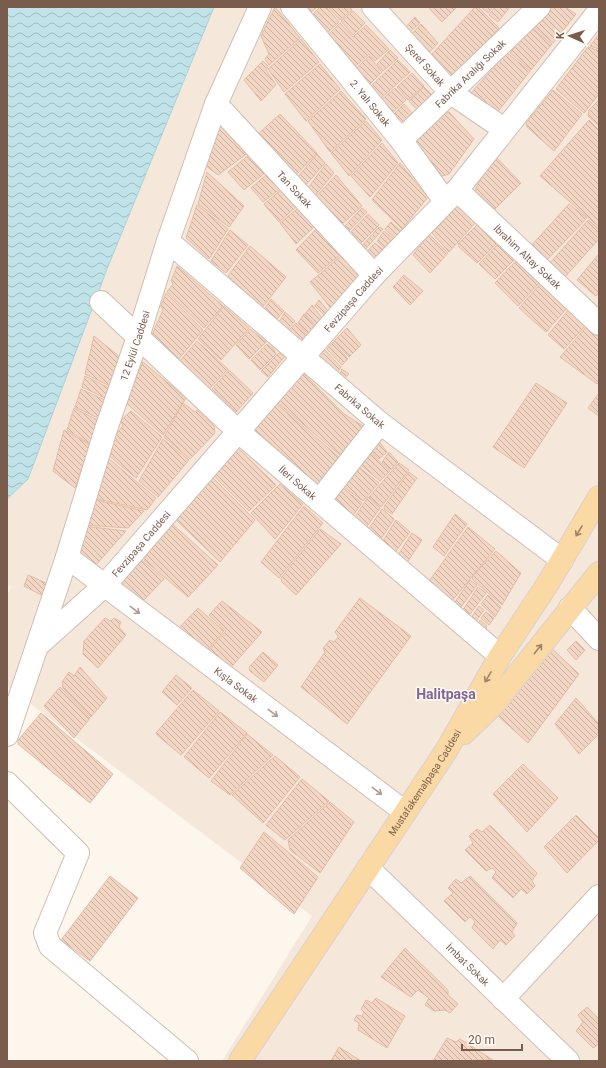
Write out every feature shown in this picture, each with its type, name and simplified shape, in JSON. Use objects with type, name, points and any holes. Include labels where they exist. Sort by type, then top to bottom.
[{"type":"main road","name":"Mustafakemalpaşa Caddesi","points":[[240,1061],[446,751],[500,656],[562,560],[599,497]]},
{"type":"main road","points":[[446,751],[494,704],[599,573]]},
{"type":"street","name":"12 Eylül Caddesi","points":[[7,735],[67,557],[106,429],[138,337],[168,241],[216,104],[260,7]]},
{"type":"street","name":"2. Yalı Sokak","points":[[292,7],[401,140],[451,195]]},
{"type":"street","name":"Şeref Sokak","points":[[373,7],[451,93],[504,129]]},
{"type":"street","name":"Fabrika Aralığı Sokak","points":[[401,140],[539,7]]},
{"type":"street","name":"Fevzipaşa Caddesi","points":[[37,646],[104,586],[374,275],[451,195],[598,9]]},
{"type":"street","name":"Tan Sokak","points":[[216,104],[374,275]]},
{"type":"street","name":"İbrahim Altay Sokak","points":[[451,195],[599,324]]},
{"type":"street","name":"Fabrika Sokak","points":[[168,241],[380,423],[562,560]]},
{"type":"street","name":"İleri Sokak","points":[[101,302],[239,432],[500,656]]},
{"type":"street","points":[[319,501],[380,423]]},
{"type":"street","name":"Kışla Sokak","points":[[67,557],[405,812]]},
{"type":"street","points":[[570,608],[599,639]]},
{"type":"street","points":[[7,783],[78,853],[45,933],[50,946],[187,1061]]},
{"type":"street","name":"İmbat Sokak","points":[[368,868],[568,1061]]},
{"type":"street","points":[[503,999],[599,896]]},
{"type":"shaded area","points":[[214,7],[599,7],[599,1061],[222,1061],[312,916],[7,686],[7,595],[11,587],[7,584],[7,499],[28,479],[107,269]]},
{"type":"water","points":[[7,7],[214,7],[107,269],[28,479],[7,499]]},
{"type":"building","points":[[275,7],[300,38],[269,65],[265,59],[269,54],[261,36]]},
{"type":"building","points":[[306,7],[317,7],[310,13]]},
{"type":"building","points":[[320,7],[326,7],[339,22],[326,34],[311,16]]},
{"type":"building","points":[[328,7],[350,7],[352,10],[340,20]]},
{"type":"building","points":[[428,7],[457,7],[442,22]]},
{"type":"building","points":[[475,7],[478,7],[499,28],[455,78],[432,54]]},
{"type":"building","points":[[481,7],[493,7],[488,13]]},
{"type":"building","points":[[495,7],[510,7],[498,22],[489,15]]},
{"type":"building","points":[[548,7],[565,7],[576,14],[553,43],[533,26]]},
{"type":"building","points":[[353,11],[365,23],[353,35],[341,21]]},
{"type":"building","points":[[415,17],[420,23],[410,32],[406,27]]},
{"type":"building","points":[[340,23],[353,37],[366,25],[389,49],[375,61],[369,54],[354,68],[327,36]]},
{"type":"building","points":[[421,24],[438,43],[427,55],[410,36]]},
{"type":"building","points":[[530,26],[552,44],[531,70],[510,53]]},
{"type":"building","points":[[599,34],[599,49],[590,46]]},
{"type":"building","points":[[301,39],[319,62],[284,92],[268,69]]},
{"type":"building","points":[[588,47],[599,51],[599,94],[584,113],[556,89]]},
{"type":"building","points":[[390,50],[398,58],[383,71],[377,64]]},
{"type":"building","points":[[507,53],[530,71],[492,119],[469,95]]},
{"type":"building","points":[[369,56],[382,72],[368,86],[355,70]]},
{"type":"building","points":[[398,60],[410,72],[380,99],[369,88]]},
{"type":"building","points":[[263,61],[268,66],[266,70],[276,85],[261,101],[244,80]]},
{"type":"building","points":[[320,64],[340,89],[306,121],[285,94]]},
{"type":"building","points":[[412,73],[424,86],[408,100],[397,87]]},
{"type":"building","points":[[424,87],[436,99],[421,114],[409,101]]},
{"type":"building","points":[[395,88],[406,100],[391,114],[380,101]]},
{"type":"building","points":[[553,90],[582,114],[554,151],[527,127],[526,123]]},
{"type":"building","points":[[341,91],[366,119],[330,152],[308,121]]},
{"type":"building","points":[[599,100],[599,126],[588,116],[589,110]]},
{"type":"building","points":[[404,104],[416,118],[404,129],[392,116]]},
{"type":"building","points":[[449,112],[474,139],[449,174],[442,176],[414,139],[441,114]]},
{"type":"building","points":[[280,114],[317,153],[295,176],[279,159],[279,155],[258,134]]},
{"type":"building","points":[[589,120],[599,130],[599,227],[540,176]]},
{"type":"building","points":[[221,121],[249,152],[218,175],[202,163]]},
{"type":"building","points":[[366,121],[382,140],[349,176],[331,153]]},
{"type":"building","points":[[382,143],[398,163],[370,197],[351,176]]},
{"type":"building","points":[[250,154],[266,172],[244,190],[228,172]]},
{"type":"building","points":[[317,154],[325,163],[305,186],[297,178]]},
{"type":"building","points":[[497,158],[521,183],[495,209],[475,191],[479,181]]},
{"type":"building","points":[[400,163],[428,197],[402,229],[372,200]]},
{"type":"building","points":[[326,164],[334,173],[314,197],[307,189]]},
{"type":"building","points":[[207,172],[244,206],[229,227],[198,204]]},
{"type":"building","points":[[267,174],[280,189],[263,202],[251,188]]},
{"type":"building","points":[[336,175],[362,206],[340,226],[315,198]]},
{"type":"building","points":[[281,190],[296,207],[279,222],[264,204]]},
{"type":"building","points":[[569,204],[587,218],[547,260],[530,247]]},
{"type":"building","points":[[197,205],[228,229],[209,259],[186,238]]},
{"type":"building","points":[[457,206],[476,222],[449,252],[432,233]]},
{"type":"building","points":[[298,208],[314,227],[296,244],[280,223]]},
{"type":"building","points":[[362,208],[367,212],[347,233],[342,229]]},
{"type":"building","points":[[368,214],[379,225],[358,246],[348,235]]},
{"type":"building","points":[[588,220],[599,229],[599,239],[565,277],[549,264]]},
{"type":"building","points":[[391,222],[401,231],[396,239],[385,229]]},
{"type":"building","points":[[477,225],[497,243],[477,263],[459,247],[458,244]]},
{"type":"building","points":[[379,227],[383,229],[363,252],[360,248]]},
{"type":"building","points":[[316,229],[340,255],[318,273],[296,250]]},
{"type":"building","points":[[230,230],[248,245],[226,273],[211,261]]},
{"type":"building","points":[[384,231],[394,239],[386,250],[377,241]]},
{"type":"building","points":[[429,234],[448,253],[430,273],[413,255]]},
{"type":"building","points":[[375,243],[385,251],[375,265],[365,254]]},
{"type":"building","points":[[498,244],[515,259],[495,279],[479,264]]},
{"type":"building","points":[[250,246],[286,277],[262,308],[228,276]]},
{"type":"building","points":[[599,254],[599,292],[596,296],[577,280]]},
{"type":"building","points":[[341,256],[361,279],[332,310],[310,282]]},
{"type":"building","points":[[516,261],[540,282],[518,306],[495,283]]},
{"type":"building","points":[[177,266],[223,306],[204,328],[167,292],[173,284],[171,281]]},
{"type":"building","points":[[404,275],[423,291],[410,305],[393,287]]},
{"type":"building","points":[[541,283],[567,308],[546,332],[519,308]]},
{"type":"building","points":[[166,293],[203,330],[177,361],[150,339],[163,310],[161,306]]},
{"type":"building","points":[[271,299],[284,311],[276,320],[264,310]]},
{"type":"building","points":[[319,300],[328,311],[324,315],[315,306]]},
{"type":"building","points":[[312,305],[323,319],[316,326],[305,314]]},
{"type":"building","points":[[224,306],[249,328],[221,360],[198,339]]},
{"type":"building","points":[[569,309],[586,325],[564,349],[548,335]]},
{"type":"building","points":[[285,312],[295,321],[287,330],[279,322]]},
{"type":"building","points":[[304,314],[314,326],[308,334],[298,323]]},
{"type":"building","points":[[296,323],[307,335],[301,342],[288,331]]},
{"type":"building","points":[[587,326],[599,337],[599,382],[597,384],[560,357]]},
{"type":"building","points":[[347,328],[361,345],[349,357],[334,341]]},
{"type":"building","points":[[250,329],[266,342],[249,359],[236,345]]},
{"type":"building","points":[[94,336],[120,357],[110,386],[85,374]]},
{"type":"building","points":[[197,341],[228,369],[209,389],[179,362]]},
{"type":"building","points":[[333,342],[348,359],[342,365],[327,349]]},
{"type":"building","points":[[267,344],[274,349],[276,354],[260,370],[251,360]]},
{"type":"building","points":[[325,350],[341,367],[336,374],[319,356]]},
{"type":"building","points":[[279,353],[285,356],[268,377],[261,371]]},
{"type":"building","points":[[143,362],[186,398],[163,435],[125,402]]},
{"type":"building","points":[[342,369],[349,374],[343,380],[339,376]]},
{"type":"building","points":[[229,370],[253,393],[236,412],[212,389]]},
{"type":"building","points":[[303,373],[344,414],[363,426],[341,456],[278,403],[278,401]]},
{"type":"building","points":[[85,376],[111,389],[107,399],[82,387]]},
{"type":"building","points":[[536,383],[567,403],[524,468],[493,447]]},
{"type":"building","points":[[81,389],[109,402],[100,419],[75,407]]},
{"type":"building","points":[[599,393],[599,416],[588,408]]},
{"type":"building","points":[[183,403],[195,412],[197,410],[214,426],[215,433],[190,459],[164,437]]},
{"type":"building","points":[[277,404],[340,458],[318,486],[255,430],[255,427]]},
{"type":"building","points":[[74,408],[101,422],[92,445],[67,430]]},
{"type":"building","points":[[131,411],[162,437],[136,478],[108,455],[113,439],[118,442],[115,437],[123,425],[120,421]]},
{"type":"building","points":[[64,430],[90,445],[75,488],[53,471]]},
{"type":"building","points":[[375,436],[387,452],[379,459],[366,447]]},
{"type":"building","points":[[163,439],[189,460],[158,497],[139,481]]},
{"type":"building","points":[[237,447],[276,485],[249,511],[214,476]]},
{"type":"building","points":[[365,448],[390,471],[380,481],[356,461]]},
{"type":"building","points":[[389,452],[398,462],[391,470],[382,462]]},
{"type":"building","points":[[107,457],[156,498],[147,510],[93,498]]},
{"type":"building","points":[[354,463],[379,483],[363,501],[341,485]]},
{"type":"building","points":[[399,463],[409,470],[381,507],[369,497]]},
{"type":"building","points":[[409,472],[417,478],[392,514],[384,509],[385,505]]},
{"type":"building","points":[[211,476],[255,520],[220,562],[173,517]]},
{"type":"building","points":[[280,484],[303,504],[275,539],[251,513]]},
{"type":"building","points":[[339,485],[362,503],[351,518],[331,500]]},
{"type":"building","points":[[368,497],[380,508],[365,529],[353,520]]},
{"type":"building","points":[[92,499],[144,511],[128,528],[84,525]]},
{"type":"building","points":[[304,506],[323,523],[279,578],[261,562]]},
{"type":"building","points":[[382,509],[394,519],[379,542],[368,530]]},
{"type":"building","points":[[455,514],[467,524],[444,556],[433,547]]},
{"type":"building","points":[[396,520],[410,532],[394,554],[381,544]]},
{"type":"building","points":[[169,521],[218,565],[188,597],[144,560],[150,550],[148,546]]},
{"type":"building","points":[[83,526],[126,531],[95,566],[77,551]]},
{"type":"building","points":[[468,527],[495,549],[451,602],[427,584]]},
{"type":"building","points":[[320,529],[341,544],[296,595],[282,582],[281,578]]},
{"type":"building","points":[[412,533],[422,540],[406,564],[396,558]]},
{"type":"building","points":[[496,551],[521,573],[502,605],[473,580],[472,577]]},
{"type":"building","points":[[138,557],[164,579],[140,604],[116,584]]},
{"type":"building","points":[[28,575],[48,584],[43,596],[24,586]]},
{"type":"building","points":[[470,580],[477,585],[458,611],[453,605]]},
{"type":"building","points":[[478,587],[486,593],[467,618],[461,613]]},
{"type":"building","points":[[488,595],[501,607],[495,617],[481,604]]},
{"type":"building","points":[[360,598],[411,636],[347,724],[301,687],[325,652],[323,648],[330,640],[334,642],[338,637],[335,632]]},
{"type":"building","points":[[222,601],[262,632],[227,672],[206,653],[226,631],[209,615]]},
{"type":"building","points":[[479,606],[484,610],[474,624],[469,621]]},
{"type":"building","points":[[198,608],[224,631],[201,657],[175,632]]},
{"type":"building","points":[[486,612],[494,618],[489,625],[481,618]]},
{"type":"building","points":[[105,618],[111,621],[114,618],[121,622],[119,627],[126,635],[98,668],[83,654],[84,641]]},
{"type":"building","points":[[480,620],[487,626],[484,633],[477,627]]},
{"type":"building","points":[[576,641],[585,650],[576,660],[567,650]]},
{"type":"building","points":[[548,645],[579,674],[528,743],[498,716],[497,712]]},
{"type":"building","points":[[263,652],[278,665],[264,682],[250,671],[249,667]]},
{"type":"building","points":[[80,667],[107,698],[91,717],[63,688],[62,682],[69,672],[74,676]]},
{"type":"building","points":[[176,675],[192,688],[177,705],[162,692]]},
{"type":"building","points":[[60,687],[90,718],[74,738],[44,706]]},
{"type":"building","points":[[193,690],[219,711],[181,755],[156,733]]},
{"type":"building","points":[[576,698],[599,724],[599,734],[579,754],[555,724]]},
{"type":"building","points":[[220,712],[247,733],[209,778],[184,757]]},
{"type":"building","points":[[41,713],[113,774],[90,803],[18,744],[18,740]]},
{"type":"building","points":[[247,734],[273,755],[230,795],[211,781]]},
{"type":"building","points":[[275,756],[300,777],[263,823],[232,795]]},
{"type":"building","points":[[523,764],[558,798],[527,832],[493,794]]},
{"type":"building","points":[[302,779],[329,801],[285,840],[266,825]]},
{"type":"building","points":[[330,802],[354,822],[320,873],[290,850],[288,840]]},
{"type":"building","points":[[576,815],[599,838],[599,840],[567,873],[544,847]]},
{"type":"building","points":[[490,825],[537,873],[532,881],[535,886],[527,894],[521,889],[513,898],[492,878],[496,872],[492,868],[486,871],[465,850],[473,843],[469,836],[477,829],[482,832]]},
{"type":"building","points":[[264,832],[318,877],[294,914],[240,868]]},
{"type":"building","points":[[110,876],[138,898],[90,961],[61,940]]},
{"type":"building","points":[[470,876],[517,923],[512,932],[515,936],[506,945],[500,940],[493,949],[472,928],[475,922],[473,919],[470,917],[465,922],[444,901],[453,893],[448,888],[456,879],[461,883]]},
{"type":"building","points":[[405,948],[448,990],[448,995],[458,1004],[450,1013],[445,1010],[434,1011],[425,1005],[429,998],[418,990],[411,997],[381,977]]},
{"type":"building","points":[[376,998],[405,1016],[387,1048],[358,1030],[359,1023],[354,1020],[357,1015],[362,1016],[364,1012],[361,1009],[366,1000],[372,1003]]},
{"type":"building","points":[[587,1007],[599,1019],[599,1044],[593,1048],[576,1031],[583,1022],[578,1015]]},
{"type":"building","points":[[447,1038],[456,1042],[460,1039],[493,1060],[433,1061]]},
{"type":"building","points":[[339,1047],[361,1061],[331,1061]]},
{"type":"district","name":"Halitpaşa","points":[[446,694]]}]
